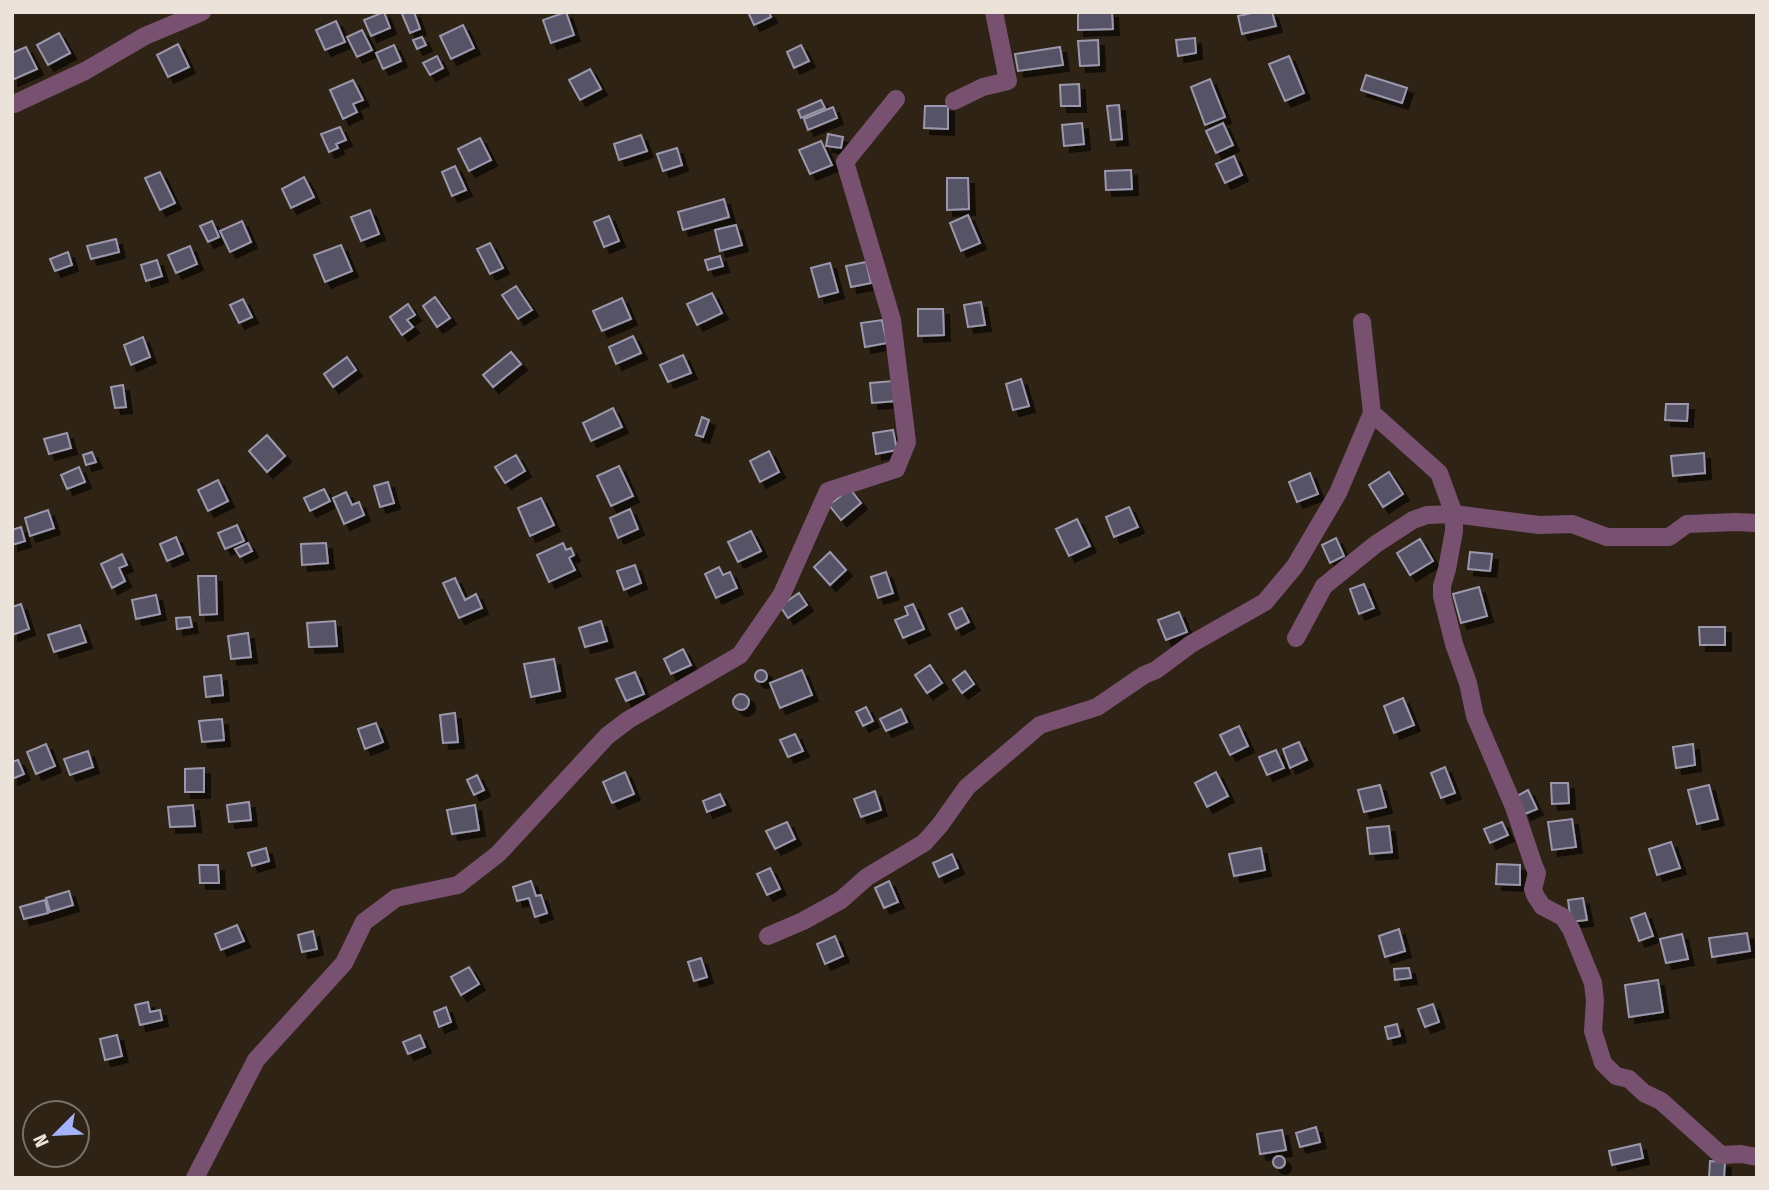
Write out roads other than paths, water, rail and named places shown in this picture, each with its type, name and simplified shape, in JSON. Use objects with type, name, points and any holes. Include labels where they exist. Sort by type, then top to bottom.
[{"type":"street","points":[[13,104],[85,71],[145,36],[202,12]]},
{"type":"street","points":[[954,101],[984,87],[1008,81],[994,12]]},
{"type":"street","points":[[195,1178],[256,1060],[344,963],[364,922],[396,898],[458,885],[498,854],[607,736],[628,720],[740,655],[782,594],[828,491],[896,469],[907,442],[892,320],[845,162],[896,99]]},
{"type":"street","points":[[768,936],[841,900],[867,877],[923,843],[940,825],[967,787],[1040,725],[1097,707],[1144,675],[1156,670],[1191,644],[1265,602],[1295,566],[1338,493],[1372,413],[1362,322]]},
{"type":"street","points":[[1372,413],[1439,473],[1454,514],[1447,569],[1442,586],[1454,644],[1468,683],[1475,716],[1514,807],[1537,873],[1533,889],[1535,895],[1542,906],[1563,918],[1571,929],[1593,982],[1593,1031],[1602,1063],[1616,1076],[1629,1079],[1644,1093],[1661,1101],[1721,1155],[1741,1154],[1757,1157]]},
{"type":"street","points":[[1296,638],[1324,586],[1376,544],[1427,514],[1454,514],[1539,525],[1572,524],[1607,537],[1669,537],[1686,524],[1757,523]]}]
